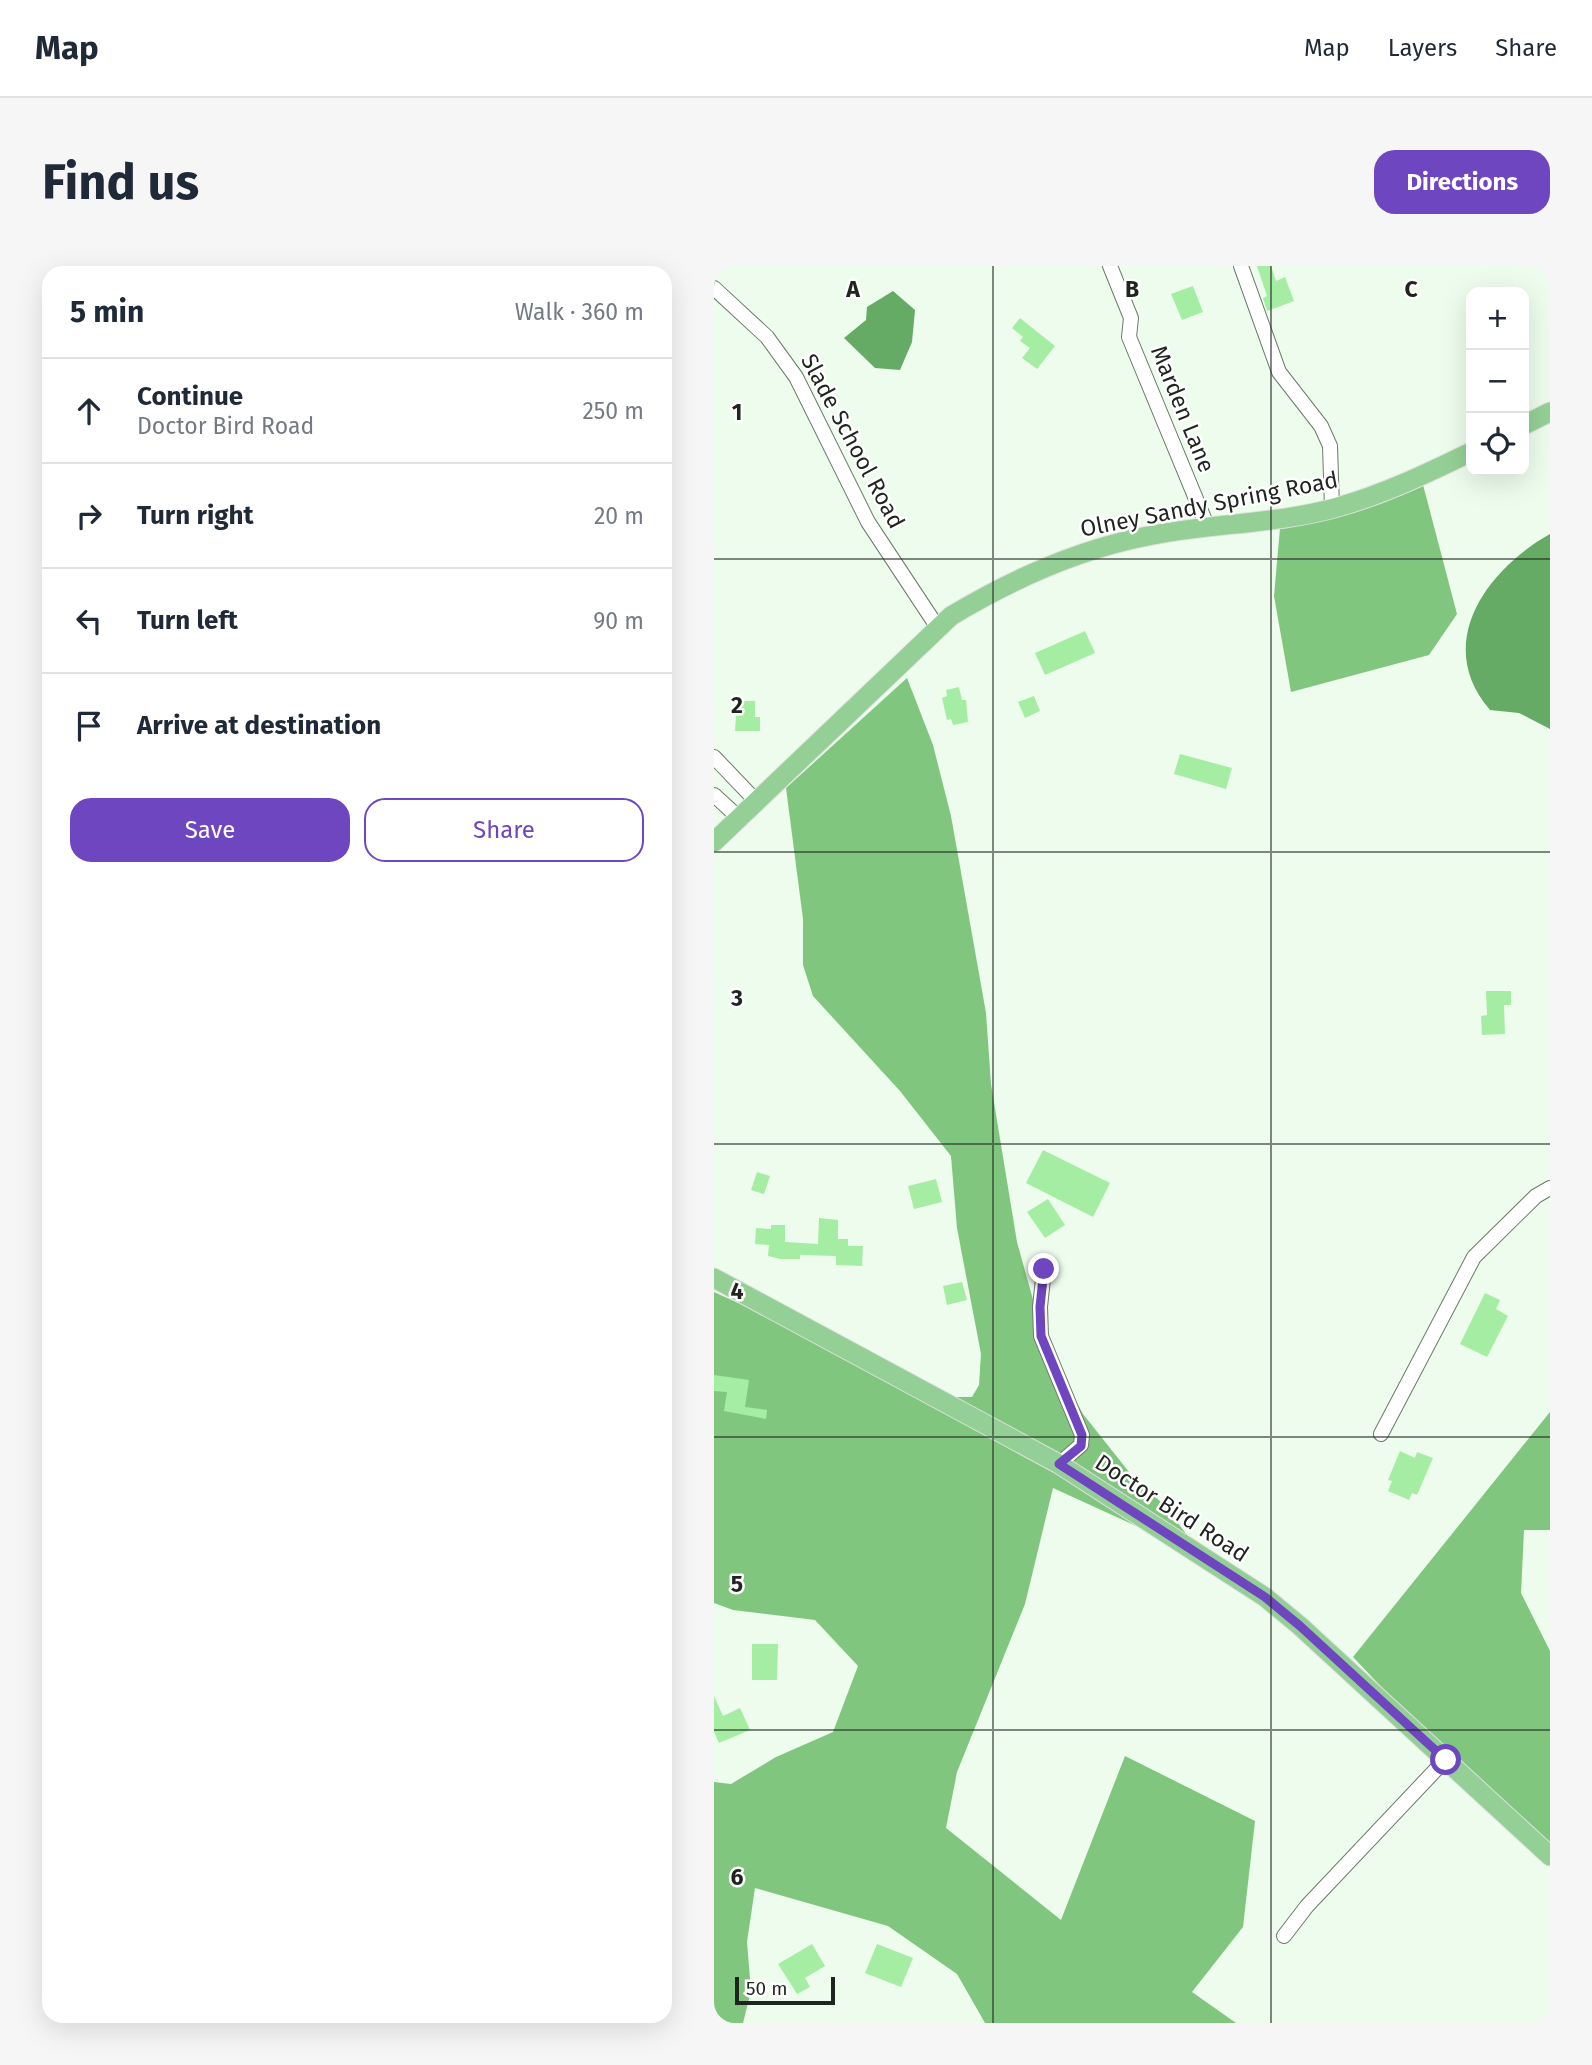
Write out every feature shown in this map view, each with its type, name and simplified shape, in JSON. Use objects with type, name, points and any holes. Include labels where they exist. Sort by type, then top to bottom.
[{"type":"main road","points":[[1529,422],[1550,412]]},
{"type":"main road","name":"Olney Sandy Spring Road","points":[[714,842],[951,616],[986,595],[1070,556],[1143,537],[1332,508],[1421,477],[1466,454]]},
{"type":"main road","name":"Doctor Bird Road","points":[[714,1278],[1059,1464],[1265,1597],[1550,1856]]},
{"type":"street","name":"Marden Lane","points":[[1110,266],[1131,318],[1129,337],[1208,528]]},
{"type":"street","points":[[1241,266],[1279,372],[1321,426],[1330,446],[1332,508]]},
{"type":"street","name":"Slade School Road","points":[[714,288],[767,337],[796,377],[868,522],[938,628]]},
{"type":"street","points":[[714,757],[756,801]]},
{"type":"street","points":[[714,795],[739,818]]},
{"type":"street","points":[[1381,1434],[1474,1257],[1527,1203],[1550,1188]]},
{"type":"street","points":[[1044,1269],[1040,1307],[1041,1336],[1082,1435],[1081,1446],[1059,1464]]},
{"type":"street","points":[[1284,1936],[1307,1906],[1446,1760]]},
{"type":"shaded area","points":[[893,291],[915,310],[912,342],[900,370],[875,368],[844,338],[866,320],[867,307]]},
{"type":"shaded area","points":[[1421,477],[1457,614],[1429,655],[1291,692],[1274,596],[1281,517]]},
{"type":"shaded area","points":[[1550,534],[1550,729],[1519,713],[1490,710],[1474,685],[1466,660],[1467,635],[1475,611],[1488,588],[1506,567]]},
{"type":"shaded area","points":[[907,678],[933,745],[951,816],[986,1013],[991,1084],[1017,1242],[1047,1350],[1083,1414],[1129,1472],[1164,1505],[1204,1557],[1053,1488],[1025,1604],[957,1772],[946,1828],[1061,1920],[1125,1756],[1255,1821],[1243,1927],[1192,1992],[1236,2023],[985,2023],[957,1974],[888,1926],[755,1888],[747,1942],[751,1991],[743,2023],[714,2023],[714,1782],[731,1784],[776,1757],[833,1732],[858,1666],[815,1620],[733,1610],[714,1603],[714,1292],[889,1372],[933,1397],[972,1397],[979,1385],[981,1354],[957,1228],[951,1156],[900,1091],[813,996],[803,965],[803,919],[786,788]]},
{"type":"shaded area","points":[[1550,1412],[1550,1530],[1524,1530],[1521,1593],[1550,1651],[1550,1852],[1493,1805],[1353,1657]]},
{"type":"building","points":[[1257,266],[1271,266],[1276,281],[1285,277],[1294,301],[1267,311],[1263,298],[1267,296]]},
{"type":"building","points":[[1193,286],[1203,312],[1182,320],[1171,294]]},
{"type":"building","points":[[1020,318],[1055,346],[1037,369],[1022,358],[1030,348],[1020,341],[1023,337],[1012,328]]},
{"type":"building","points":[[1085,631],[1095,653],[1045,675],[1035,653]]},
{"type":"building","points":[[959,687],[962,700],[966,700],[968,722],[953,725],[951,719],[947,720],[942,698],[947,696],[946,690]]},
{"type":"building","points":[[1034,696],[1040,711],[1025,718],[1018,702]]},
{"type":"building","points":[[737,701],[755,701],[755,717],[760,717],[760,731],[735,731]]},
{"type":"building","points":[[1180,754],[1232,768],[1226,789],[1174,774]]},
{"type":"building","points":[[1486,991],[1511,991],[1511,1005],[1504,1005],[1505,1034],[1482,1035],[1481,1016],[1487,1015]]},
{"type":"building","points":[[1043,1150],[1110,1183],[1093,1217],[1026,1183]]},
{"type":"building","points":[[757,1172],[770,1176],[764,1194],[751,1190]]},
{"type":"building","points":[[936,1179],[942,1202],[914,1209],[908,1186]]},
{"type":"building","points":[[1048,1199],[1065,1225],[1045,1238],[1027,1212]]},
{"type":"building","points":[[819,1218],[838,1220],[838,1239],[848,1239],[848,1246],[863,1246],[862,1266],[836,1265],[836,1256],[800,1255],[800,1259],[780,1259],[768,1256],[769,1245],[755,1244],[756,1228],[771,1229],[771,1225],[785,1225],[785,1242],[818,1244]]},
{"type":"building","points":[[962,1282],[967,1300],[947,1305],[943,1286]]},
{"type":"building","points":[[1485,1293],[1500,1300],[1496,1309],[1508,1316],[1487,1357],[1460,1344]]},
{"type":"building","points":[[714,1375],[749,1380],[745,1407],[767,1410],[766,1419],[724,1411],[727,1392],[714,1391]]},
{"type":"building","points":[[1400,1451],[1415,1458],[1417,1452],[1433,1458],[1417,1495],[1412,1493],[1409,1500],[1388,1491],[1392,1481],[1388,1480]]},
{"type":"building","points":[[752,1644],[778,1644],[777,1680],[752,1680]]},
{"type":"building","points":[[714,1696],[723,1716],[740,1708],[750,1730],[719,1743],[714,1732]]},
{"type":"building","points":[[812,1944],[825,1966],[805,1978],[810,1987],[797,1994],[778,1964]]},
{"type":"building","points":[[877,1944],[913,1958],[901,1987],[865,1973]]},
{"type":"route","points":[[1044,1269],[1040,1307],[1041,1336],[1082,1435],[1081,1446],[1059,1464],[1265,1597],[1446,1760]]}]
